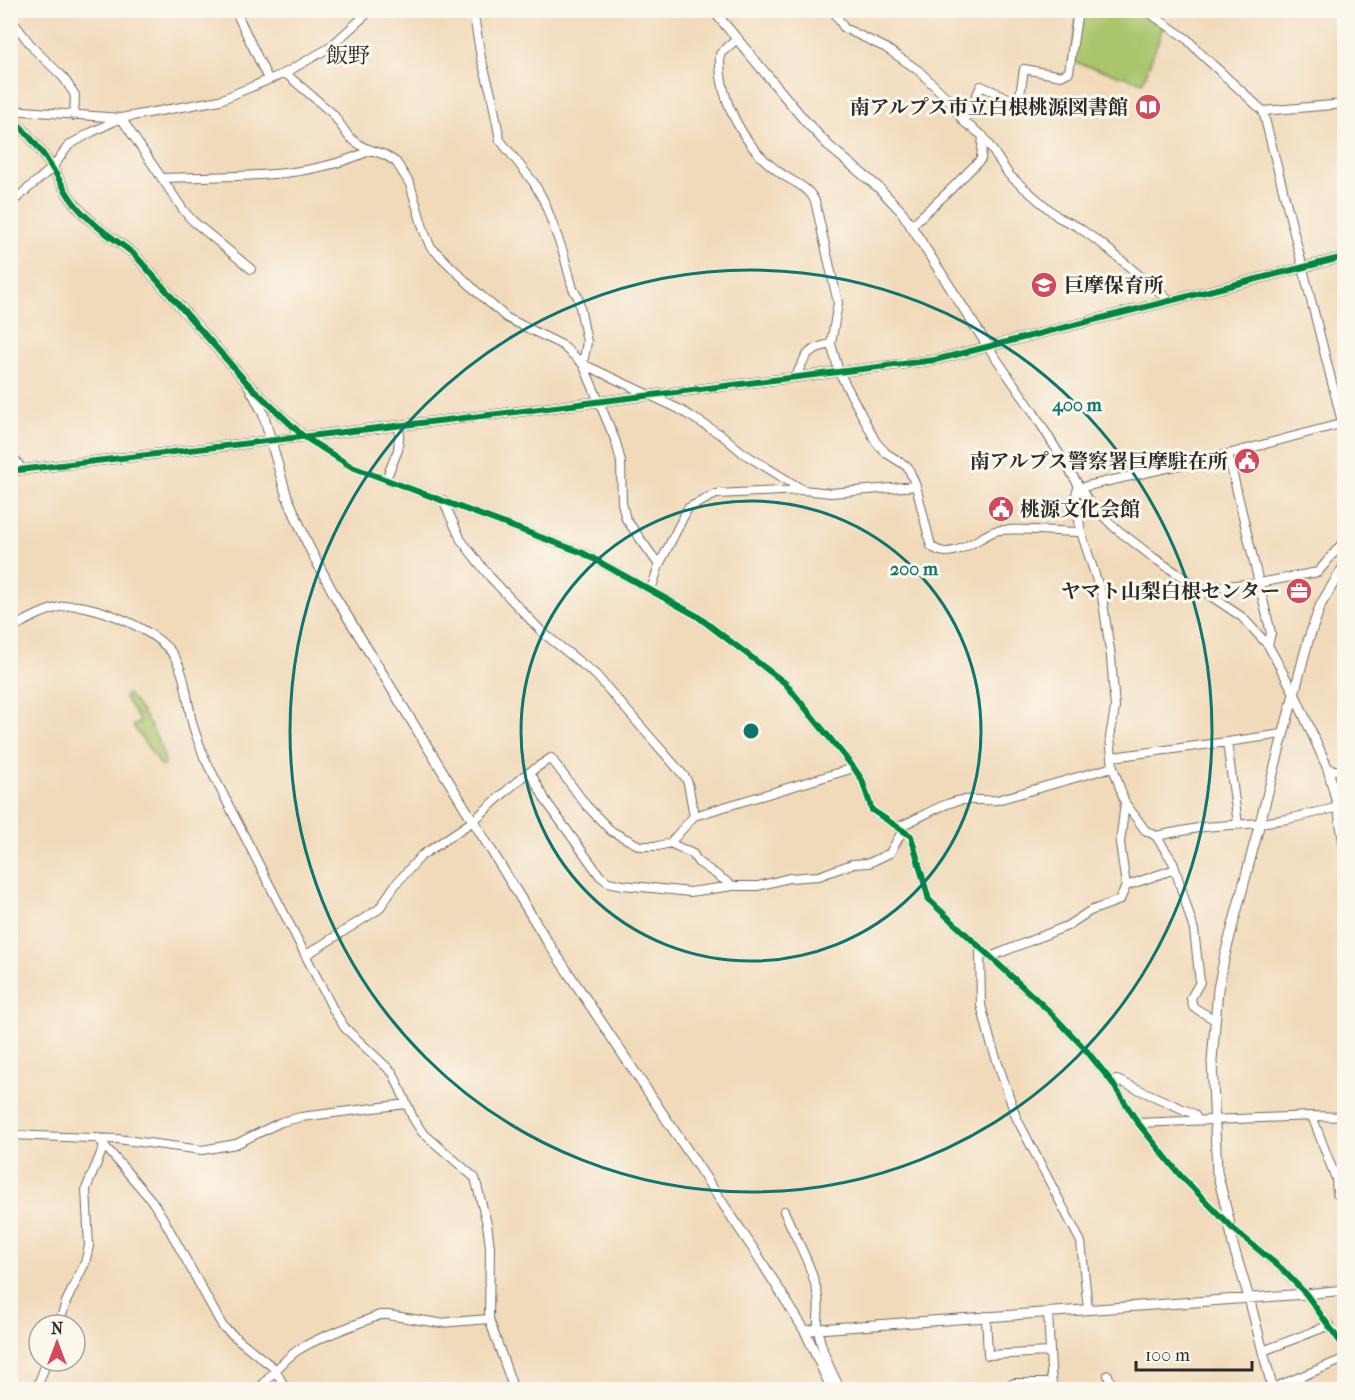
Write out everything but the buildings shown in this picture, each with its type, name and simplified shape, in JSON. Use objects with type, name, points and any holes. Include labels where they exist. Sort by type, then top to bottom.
[{"type":"street","points":[[235,10],[268,79]]},
{"type":"street","points":[[10,110],[121,118],[220,100],[285,73],[329,48],[371,10]]},
{"type":"street","points":[[473,10],[481,58],[491,93],[500,141],[534,183],[544,201],[563,252],[573,289],[578,297],[587,342],[583,364],[616,442],[621,462],[622,502],[626,519],[659,565]]},
{"type":"street","points":[[516,10],[540,10]]},
{"type":"street","points":[[713,10],[806,122],[831,148],[891,199],[912,225],[1089,502],[1113,527],[1154,558],[1242,617],[1268,645],[1294,693],[1328,769],[1341,806],[1344,844]]},
{"type":"street","points":[[833,10],[844,28],[886,48],[918,70],[947,98],[964,122],[983,136],[1009,175],[1036,200],[1058,217],[1078,227],[1102,244],[1170,301]]},
{"type":"street","points":[[964,122],[981,86],[1013,100],[1020,95],[1024,69],[1061,76],[1069,72],[1078,10]]},
{"type":"street","points":[[1078,488],[1344,426],[1263,111],[1187,39],[1145,10]]},
{"type":"street","points":[[10,18],[34,49],[63,77],[75,95],[74,116]]},
{"type":"street","points":[[738,38],[720,54],[723,87],[730,111],[753,145],[778,171],[809,190],[815,201],[838,303],[831,344],[839,372],[876,442],[886,453],[908,467],[916,486],[931,546],[938,552],[950,553],[998,530],[1081,532]]},
{"type":"street","points":[[285,73],[333,114],[349,137],[396,162],[410,184],[423,231],[430,246],[507,318],[562,345],[583,364],[679,409],[723,436],[743,453],[803,490]]},
{"type":"street","points":[[1263,111],[1344,104]]},
{"type":"street","points":[[10,116],[23,128],[72,201],[92,224],[114,237],[135,255],[248,384],[303,436],[352,467],[584,553],[697,616],[785,683],[854,768],[862,780],[872,810],[911,836],[929,900],[1050,1012],[1086,1050],[1111,1081],[1138,1123],[1180,1175],[1231,1227],[1270,1258],[1306,1294],[1344,1347]]},
{"type":"street","points":[[10,204],[52,168],[69,145],[121,118]]},
{"type":"street","points":[[121,118],[193,221],[251,269]]},
{"type":"street","points":[[912,225],[981,159],[983,136]]},
{"type":"street","points":[[162,178],[304,172],[349,160],[371,150]]},
{"type":"street","points":[[10,471],[935,360],[1344,257]]},
{"type":"street","points":[[795,378],[808,353],[814,347],[831,344]]},
{"type":"street","points":[[248,384],[263,412],[286,494],[309,547],[336,598],[547,941],[756,1252],[806,1331],[832,1389]]},
{"type":"street","points":[[386,479],[398,450],[400,425]]},
{"type":"street","points":[[10,453],[21,469]]},
{"type":"street","points":[[1228,454],[1271,633],[1268,645]]},
{"type":"street","points":[[651,590],[659,565],[688,508],[716,494],[803,490],[831,493],[916,486]]},
{"type":"street","points":[[1078,488],[1075,497],[1081,532],[1102,596],[1111,657],[1115,708],[1110,737],[1113,767],[1125,803],[1145,830],[1156,836],[1173,862],[1194,930],[1200,982],[1191,998],[1193,1007],[1215,1020]]},
{"type":"street","points":[[443,500],[461,540],[490,577],[542,632],[596,675],[685,777],[694,816]]},
{"type":"street","points":[[1201,588],[1259,583],[1318,572],[1344,541]]},
{"type":"street","points":[[1344,566],[1331,586],[1314,622],[1282,734],[1225,955],[1218,988],[1212,1061],[1217,1172],[1231,1227],[1233,1245],[1250,1298],[1273,1389],[1344,1359]]},
{"type":"street","points":[[10,629],[50,610],[66,606],[85,606],[100,610],[150,633],[174,656],[180,668],[192,722],[204,757],[340,1019],[360,1043],[393,1073],[406,1104],[422,1132],[476,1178],[490,1247],[489,1319],[514,1389]]},
{"type":"street","points":[[1112,757],[1282,734]]},
{"type":"street","points":[[1227,742],[1238,824]]},
{"type":"street","points":[[306,955],[379,909],[395,885],[421,856],[473,821],[522,777],[551,758],[586,805],[611,831],[640,846],[670,843],[694,816],[854,768]]},
{"type":"street","points":[[530,772],[546,801],[600,876],[608,882],[623,885],[690,892],[734,886],[758,886],[789,878],[819,876],[852,864],[875,861],[891,853],[901,829],[934,810],[963,800],[982,802],[997,800],[1113,767]]},
{"type":"street","points":[[1328,769],[1342,771],[1344,776]]},
{"type":"street","points":[[990,957],[1067,926],[1089,911],[1120,900],[1125,886],[1120,843],[1125,803]]},
{"type":"street","points":[[1156,836],[1203,827],[1288,819],[1341,806]]},
{"type":"street","points":[[670,843],[693,854],[698,862],[734,886]]},
{"type":"street","points":[[1125,886],[1175,869]]},
{"type":"street","points":[[980,948],[981,1005],[991,1043],[1016,1117],[1081,1242],[1088,1309]]},
{"type":"street","points":[[1111,1081],[1117,1080],[1194,1114],[1198,1120]]},
{"type":"street","points":[[10,1135],[98,1138],[202,1150],[236,1144],[281,1122],[301,1117],[406,1104]]},
{"type":"street","points":[[1138,1123],[1312,1116],[1344,1117]]},
{"type":"street","points":[[1312,1116],[1336,1179],[1337,1194]]},
{"type":"street","points":[[98,1138],[164,1218],[223,1327],[275,1369],[286,1389]]},
{"type":"street","points":[[62,1313],[85,1263],[89,1246],[86,1189],[104,1146]]},
{"type":"street","points":[[784,1212],[816,1287],[819,1299],[818,1329],[824,1355],[841,1389]]},
{"type":"street","points":[[806,1331],[1344,1290]]},
{"type":"street","points":[[1000,1389],[1014,1383],[1052,1386],[1048,1312]]},
{"type":"street","points":[[258,1389],[275,1369],[296,1351],[380,1315],[439,1323],[489,1319]]},
{"type":"street","points":[[986,1316],[988,1355],[1050,1352]]},
{"type":"street","points":[[1263,1351],[1330,1325]]},
{"type":"street","points":[[36,1389],[42,1373]]},
{"type":"street","points":[[1108,1375],[1113,1389]]},
{"type":"green space","points":[[1078,11],[1145,11],[1165,22],[1143,82],[1070,61]]},
{"type":"green space","points":[[128,694],[141,710],[156,736],[166,764],[162,767],[133,726],[140,722],[124,696]]},
{"type":"cycle path","points":[[10,116],[39,149],[81,211],[95,225],[135,255],[248,384],[303,436],[352,467],[583,553],[697,616],[785,683],[854,768],[862,780],[872,810],[911,836],[929,900],[1050,1012],[1086,1050],[1111,1081],[1138,1123],[1180,1175],[1231,1227],[1282,1269],[1306,1294],[1344,1347]]},
{"type":"cycle path","points":[[10,471],[935,360],[1344,257]]},
{"type":"place","name":"南アルプス市立白根桃源図書館","points":[[1148,107]]},
{"type":"place","name":"巨摩保育所","points":[[1044,285]]},
{"type":"place","name":"南アルプス警察署巨摩駐在所","points":[[1247,461]]},
{"type":"place","name":"桃源文化会館","points":[[1001,509]]},
{"type":"place","name":"ヤマト山梨白根センター","points":[[1299,591]]},
{"type":"district","name":"飯野","points":[[348,55]]}]
